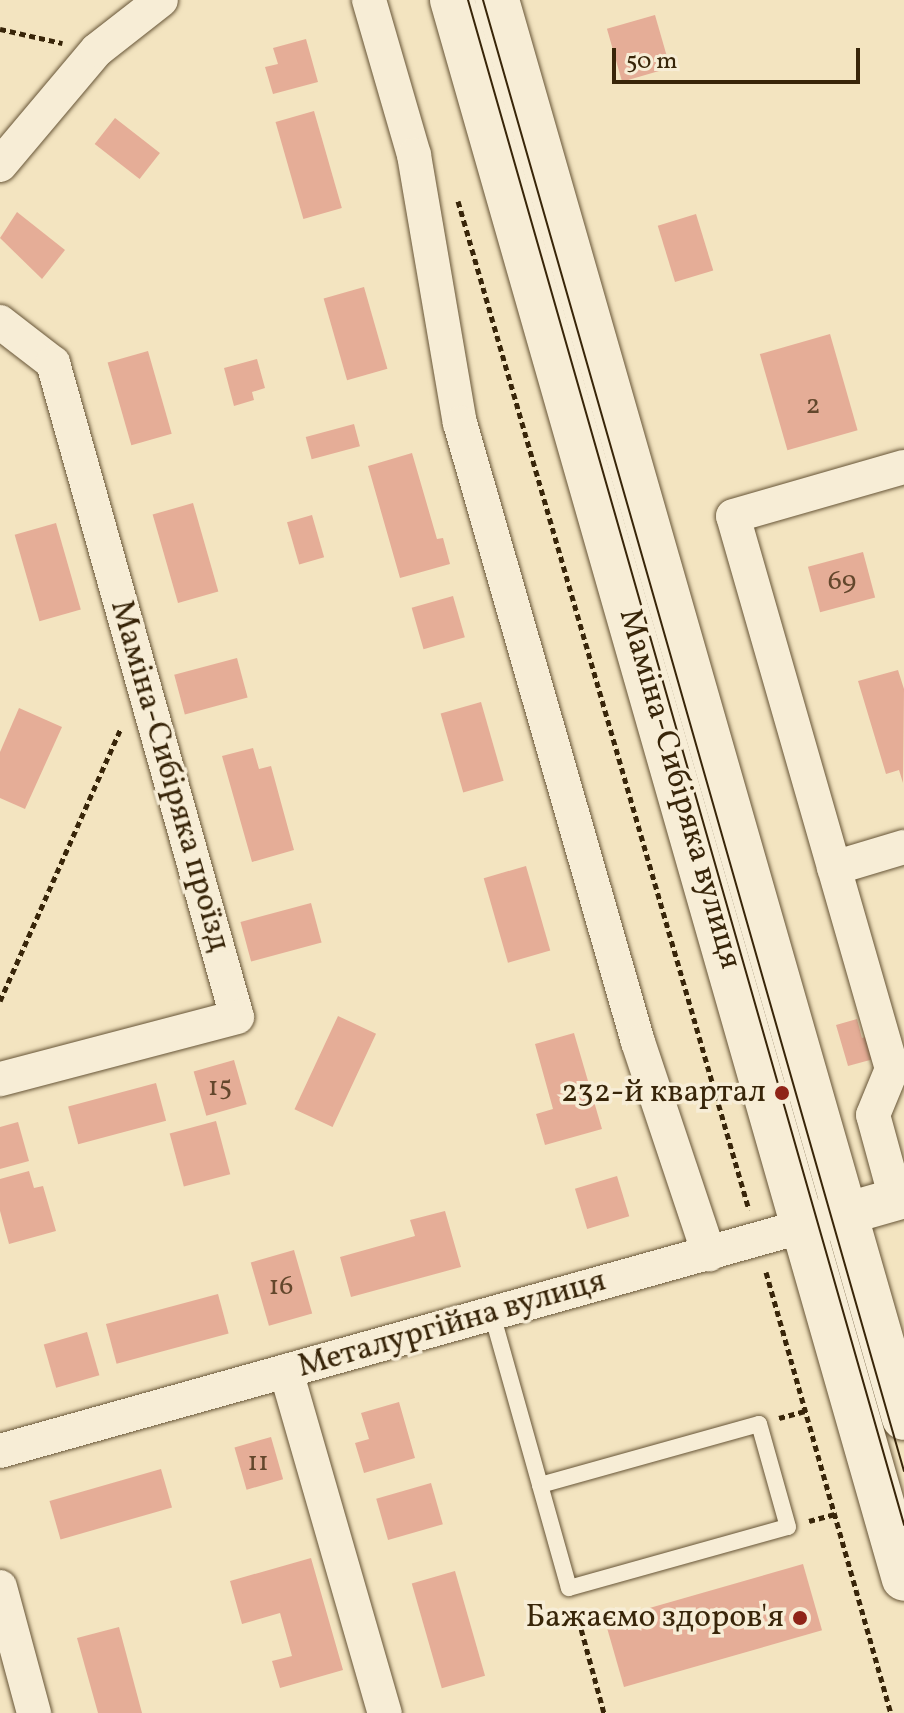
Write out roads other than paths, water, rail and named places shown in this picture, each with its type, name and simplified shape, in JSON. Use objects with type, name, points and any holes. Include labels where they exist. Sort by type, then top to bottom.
[{"type":"main road","name":"Маміна-Сибіряка вулиця","points":[[452,0],[904,1579]]},
{"type":"main road","name":"Маміна-Сибіряка вулиця","points":[[497,0],[904,1418]]},
{"type":"street","points":[[0,165],[97,50],[161,0]]},
{"type":"street","points":[[369,0],[414,155],[460,423],[638,1042],[709,1254]]},
{"type":"street","name":"Маміна-Сибіряка проїзд","points":[[0,322],[53,363],[237,1017],[0,1079]]},
{"type":"street","points":[[900,1198],[873,1115],[892,1069],[733,516],[904,467]]},
{"type":"street","points":[[834,868],[904,847]]},
{"type":"street","name":"Металургійна вулиця","points":[[0,1451],[900,1198]]},
{"type":"street","points":[[286,1371],[385,1713]]},
{"type":"street","points":[[0,1587],[34,1713]]},
{"type":"lane","points":[[492,1314],[540,1485],[569,1588],[788,1527],[759,1424],[540,1485]]},
{"type":"tram line","points":[[468,0],[904,1525]]},
{"type":"tram line","points":[[483,0],[904,1471]]},
{"type":"place","name":"232-й квартал","points":[[782,1093]]},
{"type":"place","name":"Бажаємо здоров'я","points":[[800,1618]]}]
